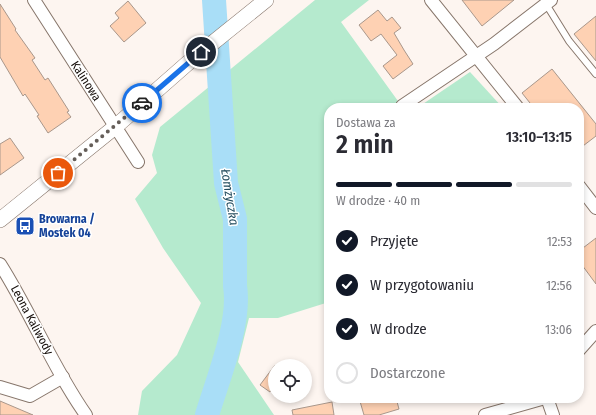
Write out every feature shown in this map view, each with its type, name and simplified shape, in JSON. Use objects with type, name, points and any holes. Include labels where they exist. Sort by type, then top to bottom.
[{"type":"street","name":"Kalinowa","points":[[34,0],[138,162]]},
{"type":"street","points":[[0,220],[115,127],[189,62],[266,0]]},
{"type":"street","points":[[431,0],[477,55],[514,103]]},
{"type":"street","points":[[406,103],[477,55],[549,2]]},
{"type":"street","points":[[584,192],[596,208]]},
{"type":"street","name":"Leona Kaliwody","points":[[0,264],[19,295],[62,377],[86,415]]},
{"type":"street","points":[[584,344],[596,331]]},
{"type":"street","points":[[0,386],[30,396],[62,377]]},
{"type":"street","points":[[485,415],[528,403]]},
{"type":"street","points":[[548,403],[553,415]]},
{"type":"lane","points":[[549,2],[569,41],[596,74]]},
{"type":"green space","points":[[315,0],[369,0],[341,22],[399,103],[324,103],[324,304],[278,318],[249,318],[238,362],[274,415],[138,415],[142,391],[177,355],[201,303],[163,248],[135,199],[157,173],[152,155],[160,127]]},
{"type":"green space","points":[[470,72],[498,103],[424,103]]},
{"type":"building","points":[[462,0],[514,0],[482,26]]},
{"type":"building","points":[[128,1],[146,23],[124,42],[110,26],[119,18],[115,13]]},
{"type":"building","points":[[0,4],[16,29],[15,30],[35,58],[32,60],[45,80],[48,78],[69,111],[67,112],[71,117],[48,133],[37,116],[39,115],[25,94],[23,96],[0,57]]},
{"type":"building","points":[[378,10],[387,21],[392,17],[401,28],[394,33],[413,64],[393,79],[383,66],[397,55],[381,34],[371,41],[359,25]]},
{"type":"building","points":[[596,16],[596,61],[574,34]]},
{"type":"building","points":[[552,69],[579,103],[530,103],[522,93]]},
{"type":"building","points":[[584,109],[596,124],[596,136],[584,145]]},
{"type":"building","points":[[10,138],[24,158],[0,175],[0,144]]},
{"type":"building","points":[[596,238],[596,284],[584,268],[584,247]]},
{"type":"building","points":[[268,374],[268,391],[260,385]]},
{"type":"building","points":[[0,401],[33,415],[0,415]]},
{"type":"building","points":[[332,403],[334,415],[293,415],[292,410]]},
{"type":"building","points":[[360,403],[397,403],[399,409],[379,415],[364,415]]},
{"type":"waterway","name":"Łomżyczka","points":[[207,415],[232,333],[236,301],[235,219],[226,183],[214,0]]},
{"type":"way so far","points":[[58,173],[142,103]]},
{"type":"place","name":"Browarna / Mostek 04","points":[[25,226]]},
{"type":"route","points":[[142,103],[201,52]]}]
